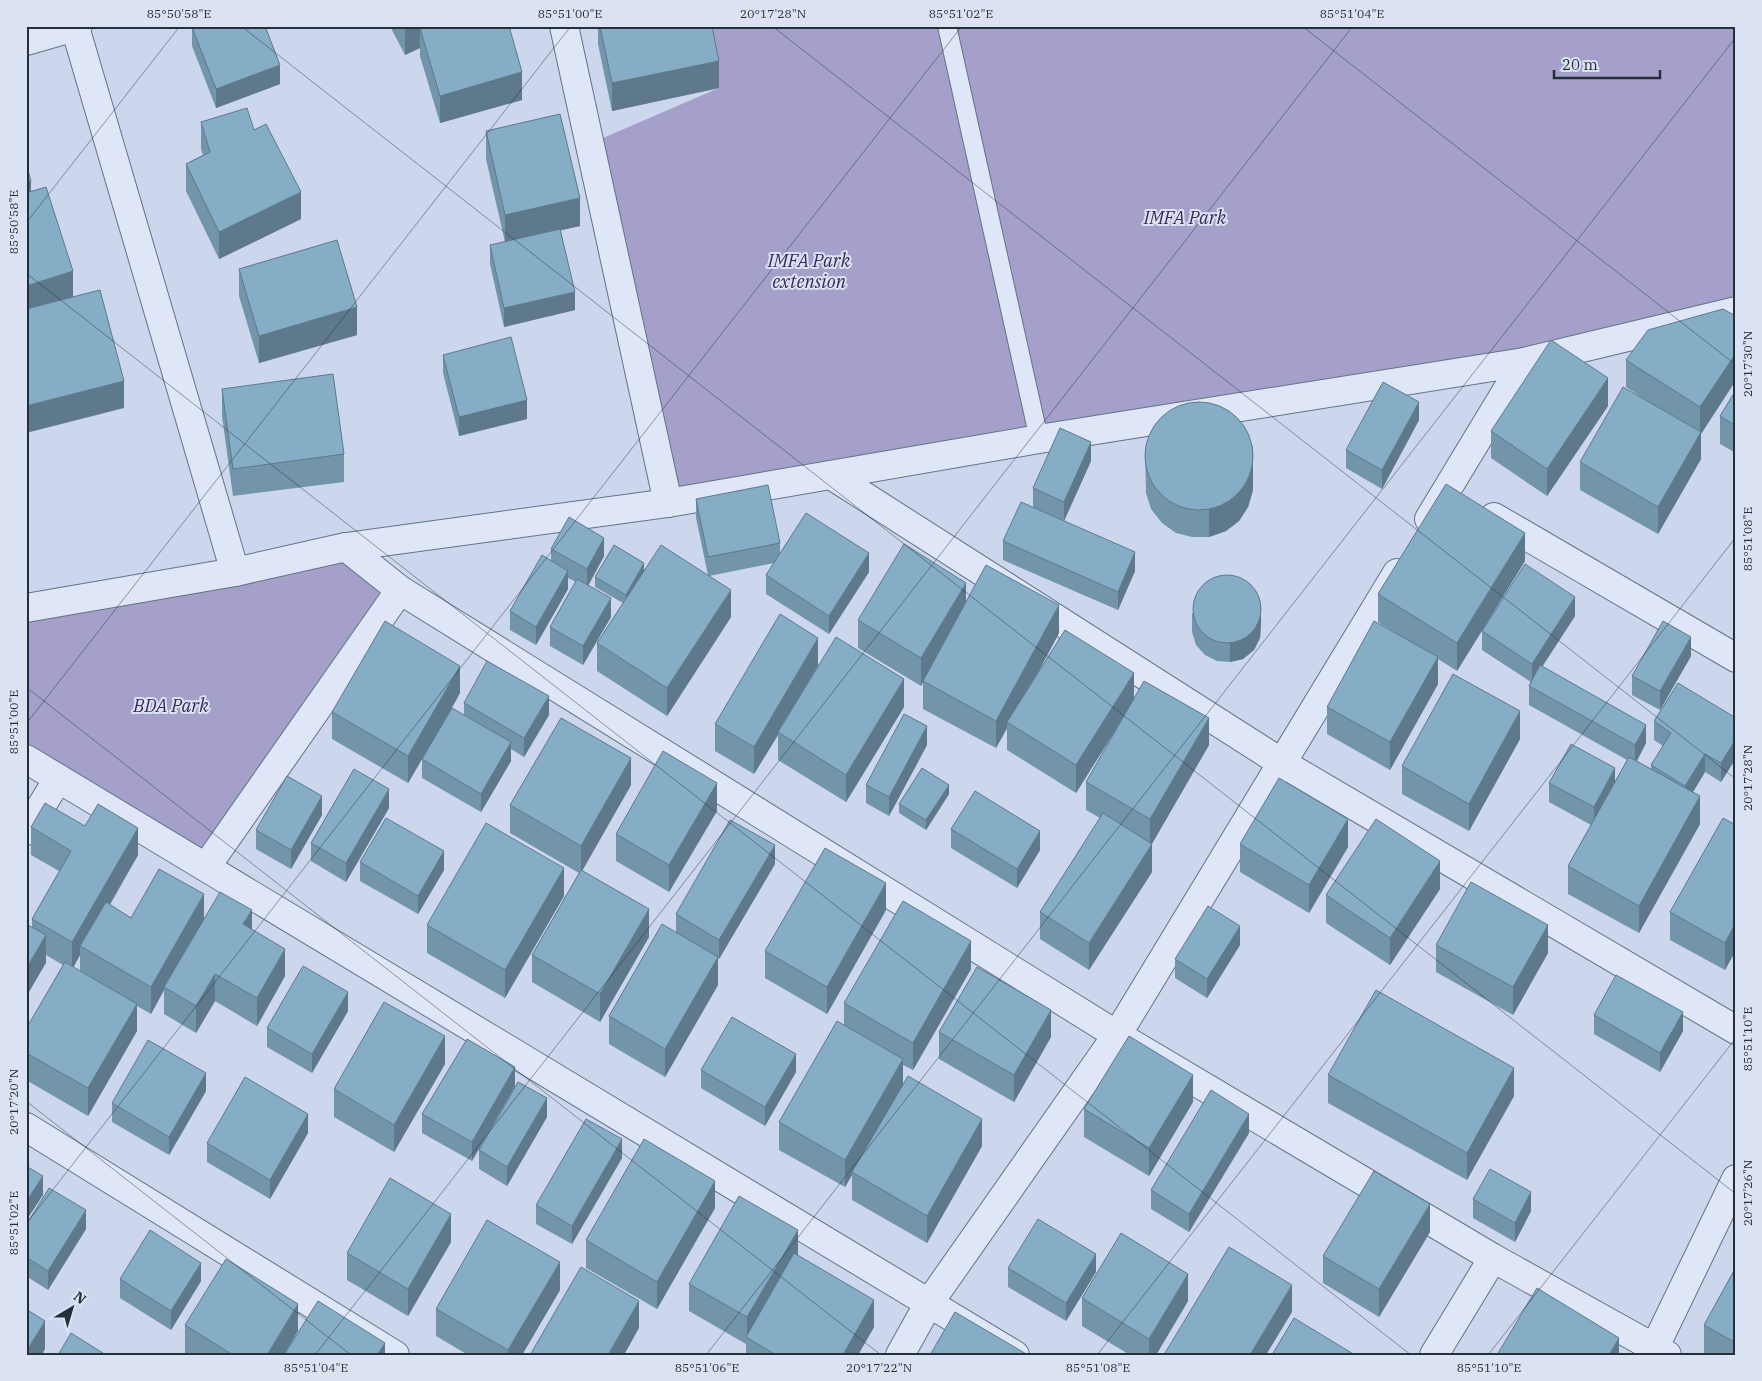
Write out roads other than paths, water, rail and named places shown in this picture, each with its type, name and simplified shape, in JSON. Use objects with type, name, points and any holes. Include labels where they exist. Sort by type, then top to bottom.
[{"type":"street","points":[[564,26],[668,503]]},
{"type":"street","points":[[26,41],[76,27],[235,572]]},
{"type":"street","points":[[26,608],[235,572],[346,547],[668,503],[1039,439],[1524,362],[1736,312]]},
{"type":"street","points":[[900,1355],[929,1303],[1117,1035],[1413,545],[1461,498],[1524,362]]},
{"type":"street","points":[[831,475],[1282,763],[1736,1030]]},
{"type":"street","points":[[1461,498],[1736,658]]},
{"type":"street","points":[[346,547],[400,590],[1117,1035],[1493,1258],[1657,1352],[1736,1178]]},
{"type":"street","points":[[206,867],[400,590]]},
{"type":"street","points":[[26,759],[1015,1355]]},
{"type":"street","points":[[26,831],[58,779]]},
{"type":"street","points":[[26,1127],[395,1355]]},
{"type":"street","points":[[1434,1355],[1493,1258]]},
{"type":"lane","points":[[947,26],[1039,439]]},
{"type":"park label","name":"IMFA Park","points":[[1185,218]]},
{"type":"park label","name":"IMFA Park extension","points":[[809,271]]},
{"type":"park label","name":"BDA Park","points":[[171,706]]}]
